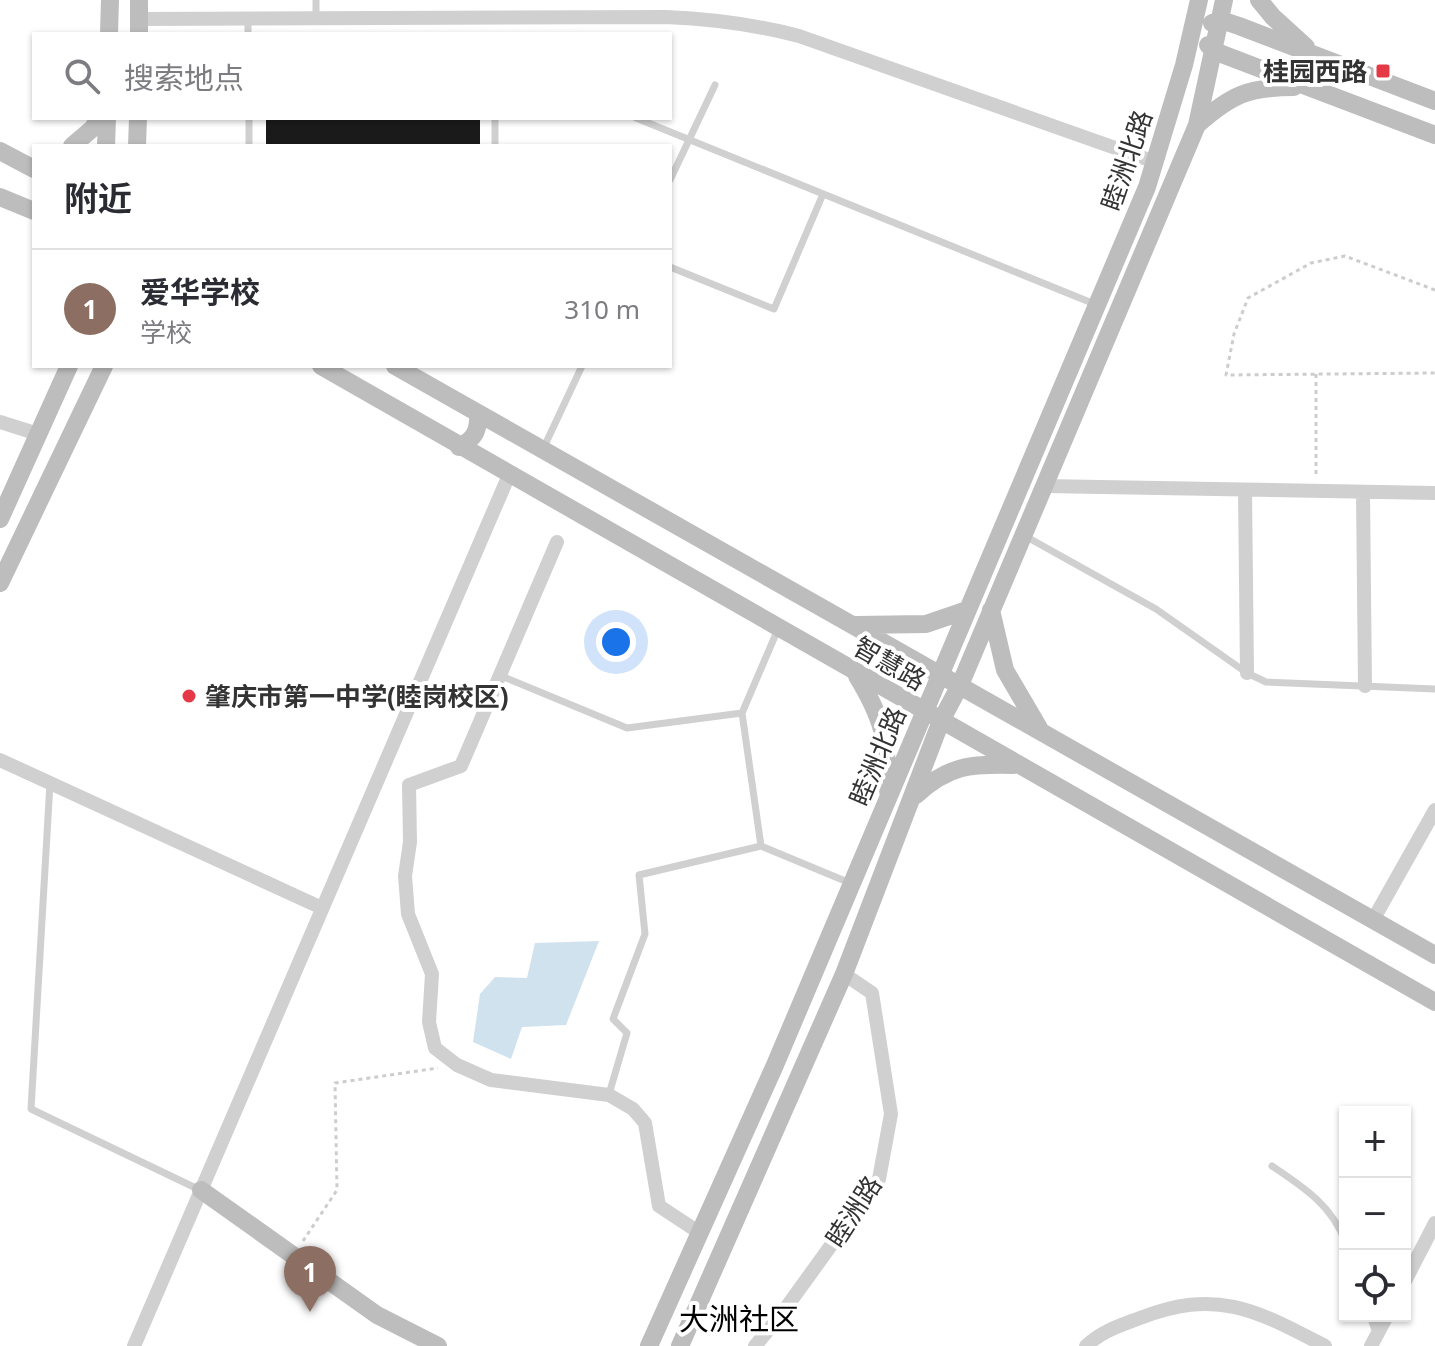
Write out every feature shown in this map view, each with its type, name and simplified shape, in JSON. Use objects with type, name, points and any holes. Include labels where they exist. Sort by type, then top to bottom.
[{"type":"main road","points":[[109,32],[110,0]]},
{"type":"main road","name":"睦洲北路","points":[[649,1346],[775,1065],[1147,187],[1199,0]]},
{"type":"main road","name":"睦洲北路","points":[[680,1346],[844,974],[941,721],[960,685],[1197,125],[1224,0]]},
{"type":"main road","points":[[1259,0],[1314,54]]},
{"type":"main road","points":[[1435,101],[1221,20],[1193,30],[1214,51],[1435,135]]},
{"type":"main road","points":[[1197,125],[1235,96],[1249,90],[1307,87]]},
{"type":"main road","points":[[74,144],[98,120]]},
{"type":"main road","points":[[106,144],[107,120]]},
{"type":"main road","points":[[137,144],[138,120]]},
{"type":"main road","points":[[138,120],[146,144]]},
{"type":"main road","points":[[0,150],[32,156]]},
{"type":"main road","points":[[0,150],[32,168]]},
{"type":"main road","points":[[0,197],[32,213]]},
{"type":"main road","points":[[0,519],[68,368]]},
{"type":"main road","points":[[0,583],[103,368]]},
{"type":"main road","name":"智慧路","points":[[324,368],[1435,1002]]},
{"type":"main road","name":"智慧路","points":[[399,368],[1435,955]]},
{"type":"main road","points":[[459,447],[470,441],[479,427],[478,413]]},
{"type":"main road","points":[[853,625],[926,624],[967,610]]},
{"type":"main road","points":[[991,610],[1005,670],[1041,731]]},
{"type":"main road","points":[[856,673],[874,703],[883,727],[887,749],[888,798]]},
{"type":"main road","points":[[911,800],[933,780],[956,767],[1019,765]]},
{"type":"main road","points":[[201,1190],[377,1315],[438,1346]]},
{"type":"street","points":[[139,18],[248,26],[316,18],[666,17],[754,24],[799,36],[1155,162]]},
{"type":"street","points":[[0,422],[38,434]]},
{"type":"street","points":[[134,1346],[509,475]]},
{"type":"street","points":[[1044,486],[1435,493]]},
{"type":"street","points":[[1245,490],[1247,673]]},
{"type":"street","points":[[1363,492],[1365,686]]},
{"type":"street","points":[[557,542],[461,766],[409,785],[410,842],[405,876],[408,914],[432,974],[429,1022],[435,1048],[457,1065],[491,1080],[609,1095],[633,1109],[645,1123],[659,1206],[700,1233]]},
{"type":"street","points":[[0,760],[322,908]]},
{"type":"street","points":[[1373,920],[1435,810]]},
{"type":"street","name":"睦洲路","points":[[755,1346],[879,1179],[891,1114],[872,993],[844,974]]},
{"type":"street","points":[[1411,1269],[1435,1223]]},
{"type":"street","points":[[1086,1346],[1101,1333],[1171,1306],[1218,1303],[1266,1315],[1325,1346]]},
{"type":"street","points":[[1374,1341],[1384,1322]]},
{"type":"lane","points":[[316,0],[316,18]]},
{"type":"lane","points":[[672,176],[715,85]]},
{"type":"lane","points":[[249,120],[249,144]]},
{"type":"lane","points":[[495,120],[495,144]]},
{"type":"lane","points":[[641,120],[1097,305]]},
{"type":"lane","points":[[672,268],[774,309],[823,194]]},
{"type":"lane","points":[[543,450],[581,368]]},
{"type":"lane","points":[[1023,535],[1156,609],[1247,673],[1266,682],[1435,689]]},
{"type":"lane","points":[[761,846],[742,713],[778,629]]},
{"type":"lane","points":[[499,675],[627,728],[742,713]]},
{"type":"lane","points":[[50,783],[31,1109],[201,1190]]},
{"type":"lane","points":[[609,1095],[627,1033],[613,1019],[645,934],[639,875],[761,846],[852,884]]},
{"type":"lane","points":[[1272,1166],[1311,1192],[1339,1225]]},
{"type":"path","points":[[1435,290],[1345,256],[1311,263],[1248,298],[1234,334],[1226,375],[1435,373]]},
{"type":"path","points":[[1316,374],[1316,491]]},
{"type":"path","points":[[293,1256],[337,1190],[335,1083],[457,1065]]},
{"type":"water","points":[[599,941],[566,1025],[522,1027],[511,1059],[473,1042],[480,994],[495,977],[527,978],[535,943]]},
{"type":"building","points":[[266,120],[480,120],[480,144],[266,144]]},
{"type":"place","name":"桂园西路","points":[[1383,71]]},
{"type":"place","name":"肇庆市第一中学(睦岗校区)","points":[[189,696]]},
{"type":"place","name":"爱华学校","points":[[310,1312]]},
{"type":"district","name":"大洲社区","points":[[739,1318]]}]
